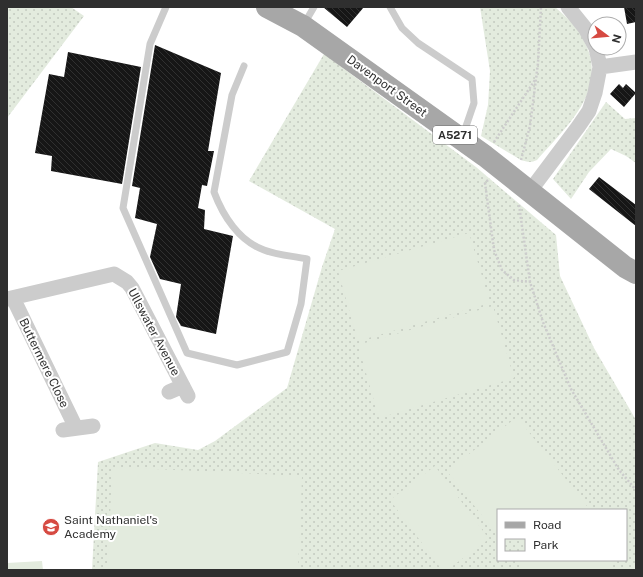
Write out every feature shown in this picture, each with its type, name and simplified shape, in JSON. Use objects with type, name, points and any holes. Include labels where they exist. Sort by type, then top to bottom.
[{"type":"main road","name":"Davenport Street","points":[[267,7],[303,26],[462,140],[491,161],[524,197],[625,267],[636,273]]},
{"type":"street","points":[[568,7],[587,31]]},
{"type":"street","points":[[524,197],[589,111],[595,93],[600,67],[598,56]]},
{"type":"street","points":[[600,67],[636,62]]},
{"type":"street","name":"Ullswater Avenue","points":[[10,299],[114,274],[127,282],[132,288],[186,391],[169,392]]},
{"type":"street","name":"Buttermere Close","points":[[10,299],[69,429],[93,426]]},
{"type":"lane","points":[[166,7],[150,44],[123,208],[187,353],[237,365],[287,352],[301,304],[307,259],[263,250],[244,238],[233,228],[219,205],[214,192],[232,95],[244,66]]},
{"type":"lane","points":[[303,26],[314,7]]},
{"type":"lane","points":[[390,7],[402,28],[418,44],[472,79],[474,103],[462,140]]},
{"type":"path","points":[[521,160],[530,126],[541,7]]},
{"type":"path","points":[[530,282],[514,280],[502,270],[494,250],[486,183],[491,161],[535,79]]},
{"type":"path","points":[[524,197],[530,282],[543,322],[571,389],[619,470],[636,490]]},
{"type":"green space","points":[[7,7],[71,7],[84,16],[7,118]]},
{"type":"green space","points":[[480,7],[555,7],[579,30],[587,47],[587,56],[589,56],[591,64],[591,80],[587,95],[580,109],[537,160],[529,162],[521,160],[481,136],[488,105],[490,71]]},
{"type":"green space","points":[[324,54],[476,167],[556,235],[560,276],[594,348],[636,420],[636,570],[92,570],[98,462],[155,443],[198,450],[215,441],[287,388],[322,267],[335,229],[249,181]]},
{"type":"green space","points":[[606,102],[625,119],[636,118],[636,163],[626,156],[611,149],[589,172],[571,199],[553,179]]},
{"type":"green space","points":[[469,233],[490,303],[358,341],[338,271]]},
{"type":"green space","points":[[493,306],[514,378],[379,418],[358,345]]},
{"type":"green space","points":[[517,417],[589,509],[497,509],[497,535],[447,471]]},
{"type":"green space","points":[[435,466],[489,539],[447,570],[442,570],[390,500]]},
{"type":"green space","points":[[112,467],[302,476],[298,570],[108,570]]},
{"type":"green space","points":[[42,561],[43,570],[7,570],[7,563]]},
{"type":"green space","points":[[518,561],[615,561],[603,570],[524,570]]},
{"type":"building","points":[[323,7],[364,7],[347,27]]},
{"type":"building","points":[[624,7],[636,7],[636,22],[627,24],[627,16],[626,16]]},
{"type":"building","points":[[155,45],[221,73],[208,151],[214,151],[207,186],[202,185],[198,208],[205,210],[204,229],[233,236],[216,334],[181,326],[176,317],[181,284],[160,279],[150,257],[157,224],[135,218],[140,188],[132,186]]},
{"type":"building","points":[[68,52],[141,67],[122,184],[51,171],[52,156],[35,153],[49,74],[64,77]]},
{"type":"building","points":[[619,84],[623,88],[626,84],[636,93],[624,107],[610,94]]},
{"type":"building","points":[[599,177],[636,205],[636,226],[589,189]]},
{"type":"place","name":"Saint Nathaniel's Academy","points":[[51,527]]}]
